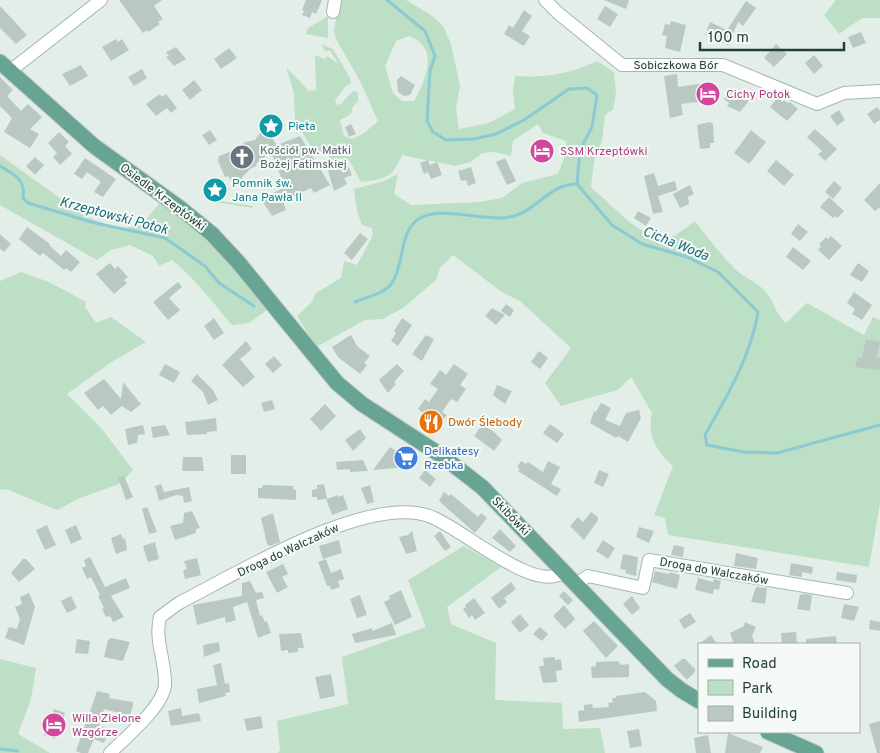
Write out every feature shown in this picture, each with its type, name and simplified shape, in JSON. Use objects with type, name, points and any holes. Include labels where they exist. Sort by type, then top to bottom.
[{"type":"main road","name":"Osiedle Krzeptówki","points":[[5,66],[94,146],[180,208],[215,237],[238,262],[307,349]]},
{"type":"main road","name":"Skibówki","points":[[307,349],[337,383],[362,404],[442,456],[479,484],[671,683],[698,700]]},
{"type":"main road","points":[[770,733],[816,753]]},
{"type":"street","points":[[5,66],[100,0]]},
{"type":"street","name":"Sobiczkowa Bór","points":[[545,0],[558,13],[622,65],[723,64],[817,104],[844,92],[880,91]]},
{"type":"street","name":"Droga do Walczaków","points":[[110,753],[147,715],[163,694],[165,684],[159,644],[160,617],[179,603],[336,526],[374,515],[401,511],[427,515],[444,522],[490,552],[520,568],[550,578],[557,577],[564,571]]},
{"type":"street","name":"Droga do Walczaków","points":[[576,584],[588,576],[643,588],[649,560],[847,593]]},
{"type":"green space","points":[[339,0],[406,0],[431,15],[443,26],[451,44],[460,86],[456,109],[459,129],[489,123],[515,109],[513,90],[515,76],[557,74],[597,61],[614,72],[616,93],[613,110],[605,115],[602,141],[595,155],[591,187],[628,221],[659,242],[676,235],[695,221],[736,270],[765,291],[786,323],[807,303],[864,335],[873,317],[880,320],[880,503],[869,567],[668,535],[665,518],[654,515],[673,466],[654,443],[651,429],[652,413],[631,377],[618,390],[561,406],[545,383],[571,348],[520,301],[503,293],[453,255],[440,268],[436,280],[403,308],[383,319],[365,320],[316,347],[297,316],[311,303],[316,293],[341,278],[344,261],[357,265],[373,235],[372,228],[362,225],[357,211],[354,189],[384,181],[398,174],[394,194],[411,205],[480,202],[502,198],[522,183],[558,174],[566,153],[566,141],[543,133],[538,124],[513,141],[511,156],[494,152],[482,153],[471,162],[455,166],[402,155],[388,176],[377,180],[361,182],[349,160],[340,158],[332,161],[325,152],[314,151],[295,121],[294,93],[286,67],[309,91],[316,90],[315,55],[325,59],[327,56],[339,64],[330,51],[325,51],[321,44],[333,49],[350,78],[351,83],[345,87],[335,100],[337,105],[341,104],[353,91],[358,92],[358,102],[353,106],[351,114],[340,120],[344,136],[352,139],[364,133],[378,121],[361,83],[336,39],[334,31]],"holes":[[[409,36],[419,41],[425,48],[427,56],[426,74],[414,101],[402,101],[393,93],[385,66],[396,41]]]},
{"type":"green space","points":[[836,0],[880,0],[880,18],[862,18],[839,34],[824,15]]},
{"type":"green space","points":[[328,16],[328,38],[306,34],[308,28]]},
{"type":"green space","points":[[0,155],[85,216],[118,229],[142,225],[161,201],[204,235],[248,283],[267,310],[249,323],[232,325],[196,283],[172,260],[159,266],[153,256],[130,245],[111,250],[97,260],[0,205]]},
{"type":"green space","points":[[208,199],[253,206],[253,208],[208,201]]},
{"type":"green space","points":[[21,272],[49,282],[86,302],[85,307],[96,323],[111,317],[146,342],[110,363],[67,394],[102,429],[133,470],[119,484],[80,498],[57,510],[6,489],[0,490],[0,281]]},
{"type":"green space","points":[[464,546],[501,567],[447,607],[451,624],[496,643],[495,700],[562,703],[563,729],[600,728],[605,753],[278,753],[280,749],[277,721],[348,704],[342,657],[426,627],[408,580]]},
{"type":"green space","points":[[0,659],[36,668],[31,699],[18,734],[50,753],[0,753]]},
{"type":"building","points":[[119,0],[162,0],[154,6],[163,19],[158,22],[160,24],[143,33]]},
{"type":"building","points":[[306,0],[322,0],[316,14],[312,12],[310,18],[302,15]]},
{"type":"building","points":[[604,0],[629,0],[626,9]]},
{"type":"building","points":[[746,1],[756,8],[743,26],[738,22],[728,45],[705,35],[710,22],[727,30]]},
{"type":"building","points":[[0,6],[27,35],[16,44],[0,28]]},
{"type":"building","points":[[605,6],[618,14],[610,27],[597,19]]},
{"type":"building","points":[[524,10],[532,16],[522,31],[530,36],[524,46],[504,34],[509,25],[513,28]]},
{"type":"building","points":[[671,21],[686,25],[680,52],[665,48],[667,36],[662,35],[665,24],[670,25]]},
{"type":"building","points":[[861,32],[866,43],[853,48],[848,37]]},
{"type":"building","points":[[116,39],[118,42],[122,39],[129,50],[111,61],[102,47]]},
{"type":"building","points":[[776,44],[787,54],[774,67],[764,58]]},
{"type":"building","points":[[176,47],[186,59],[174,66],[166,57],[169,56],[166,52]]},
{"type":"building","points":[[229,48],[237,58],[221,69],[214,59]]},
{"type":"building","points":[[814,55],[823,66],[814,74],[805,63]]},
{"type":"building","points":[[81,65],[88,76],[70,86],[62,74]]},
{"type":"building","points":[[142,69],[147,78],[134,86],[128,77]]},
{"type":"building","points":[[677,74],[678,87],[704,83],[708,96],[706,96],[706,101],[681,104],[683,115],[670,118],[664,76]]},
{"type":"building","points":[[401,76],[415,85],[410,95],[404,96],[398,92],[397,80]]},
{"type":"building","points":[[0,77],[13,90],[7,96],[21,111],[28,104],[42,117],[30,129],[39,134],[30,148],[4,132],[12,118],[0,106]]},
{"type":"building","points":[[194,80],[202,90],[190,100],[182,90]]},
{"type":"building","points":[[731,90],[740,97],[745,92],[752,97],[740,112],[727,106],[729,103],[724,99]]},
{"type":"building","points":[[160,94],[162,97],[166,94],[177,108],[171,113],[167,108],[156,116],[146,104]]},
{"type":"building","points":[[777,98],[783,102],[784,100],[788,103],[790,102],[798,109],[787,121],[770,107]]},
{"type":"building","points":[[877,107],[880,111],[880,120],[874,124],[867,114]]},
{"type":"building","points":[[839,110],[845,120],[837,126],[830,116]]},
{"type":"building","points":[[710,122],[713,124],[714,143],[710,143],[710,148],[700,149],[697,125]]},
{"type":"building","points":[[351,124],[356,134],[349,137],[345,127]]},
{"type":"building","points":[[815,129],[837,149],[825,161],[818,154],[822,151],[807,137]]},
{"type":"building","points":[[210,130],[217,140],[209,145],[202,135]]},
{"type":"building","points":[[751,130],[766,142],[749,164],[734,153]]},
{"type":"building","points":[[59,132],[69,142],[65,146],[72,154],[60,165],[53,157],[57,153],[48,143]]},
{"type":"building","points":[[260,133],[269,134],[277,145],[300,136],[330,185],[314,193],[311,188],[283,201],[286,210],[272,216],[261,199],[285,187],[271,152],[250,169],[238,182],[232,182],[228,176],[225,177],[218,161],[219,156],[235,150],[245,142],[255,140]]},
{"type":"building","name":"SSM Krzeptówki","points":[[551,143],[553,157],[534,159],[532,145]]},
{"type":"building","points":[[35,157],[44,165],[35,175],[26,166]]},
{"type":"building","points":[[85,158],[116,179],[103,197],[94,192],[101,182],[87,172],[82,179],[74,174]]},
{"type":"building","points":[[505,158],[516,181],[507,185],[496,162]]},
{"type":"building","points":[[345,159],[352,175],[344,178],[347,184],[334,191],[327,167]]},
{"type":"building","points":[[428,160],[430,165],[437,162],[442,175],[431,179],[428,172],[424,174],[420,163]]},
{"type":"building","points":[[776,160],[794,175],[784,186],[767,171]]},
{"type":"building","points":[[471,167],[476,183],[468,186],[466,180],[461,181],[458,171]]},
{"type":"building","points":[[654,173],[658,186],[675,181],[677,190],[658,196],[663,212],[653,214],[644,176]]},
{"type":"building","points":[[834,181],[842,188],[833,199],[825,192]]},
{"type":"building","points":[[880,183],[880,207],[875,211],[864,200]]},
{"type":"building","points":[[690,185],[694,194],[688,197],[689,204],[680,208],[673,194]]},
{"type":"building","points":[[829,197],[844,211],[837,218],[835,216],[833,218],[820,207]]},
{"type":"building","points":[[638,211],[651,218],[646,226],[634,218]]},
{"type":"building","points":[[798,224],[808,232],[800,241],[791,234]]},
{"type":"building","points":[[27,227],[50,244],[61,256],[66,250],[80,262],[71,272],[66,268],[64,270],[43,253],[40,256],[19,239]]},
{"type":"building","points":[[360,233],[368,239],[352,260],[344,253]]},
{"type":"building","points":[[0,234],[11,244],[4,252],[0,249]]},
{"type":"building","points":[[831,236],[842,246],[829,260],[818,250],[821,246],[819,244],[826,237],[828,239]]},
{"type":"building","points":[[793,247],[811,261],[803,270],[786,257]]},
{"type":"building","points":[[110,263],[115,269],[118,266],[128,277],[124,280],[127,283],[114,294],[96,274]]},
{"type":"building","points":[[858,263],[869,271],[862,282],[850,275]]},
{"type":"building","points":[[178,282],[182,287],[169,298],[180,310],[168,320],[153,302]]},
{"type":"building","points":[[854,292],[872,305],[862,320],[852,314],[855,309],[847,303]]},
{"type":"building","points":[[506,304],[514,310],[510,317],[501,311]]},
{"type":"building","points":[[492,308],[505,315],[496,325],[485,316]]},
{"type":"building","points":[[214,318],[224,333],[214,340],[204,326]]},
{"type":"building","points":[[402,318],[412,325],[398,346],[391,341],[396,333],[394,331]]},
{"type":"building","points":[[351,335],[357,346],[370,356],[364,363],[367,365],[360,374],[338,357],[332,347]]},
{"type":"building","points":[[426,335],[434,339],[422,361],[412,354]]},
{"type":"building","points":[[866,339],[880,342],[876,358],[880,358],[880,370],[855,367],[858,357],[862,358]]},
{"type":"building","points":[[246,341],[252,349],[240,359],[255,377],[243,387],[222,365]]},
{"type":"building","points":[[539,351],[548,358],[540,369],[531,362]]},
{"type":"building","points":[[274,356],[282,365],[273,373],[265,364]]},
{"type":"building","points":[[165,364],[180,372],[174,383],[159,375]]},
{"type":"building","points":[[397,364],[404,371],[394,382],[396,384],[388,393],[379,380]]},
{"type":"building","points":[[454,364],[468,374],[460,385],[466,389],[457,402],[451,399],[442,412],[447,415],[441,422],[439,420],[435,425],[425,418],[427,416],[418,409],[425,399],[429,402],[438,389],[430,384],[440,370],[446,375]]},
{"type":"building","points":[[197,374],[213,390],[218,400],[208,405],[203,392],[191,381]]},
{"type":"building","points":[[104,379],[121,399],[123,382],[141,404],[131,412],[122,406],[111,415],[103,406],[98,410],[84,393]]},
{"type":"building","points":[[497,385],[512,391],[505,404],[493,395]]},
{"type":"building","points":[[272,400],[275,409],[264,412],[261,403]]},
{"type":"building","points":[[601,403],[611,408],[605,420],[620,426],[626,413],[639,410],[641,418],[628,442],[618,436],[616,438],[590,423],[594,411],[596,412]]},
{"type":"building","points":[[325,404],[336,416],[321,431],[310,419]]},
{"type":"building","points":[[216,418],[217,431],[207,432],[207,434],[187,435],[185,422]]},
{"type":"building","points":[[550,424],[564,434],[557,443],[543,433]]},
{"type":"building","points":[[143,425],[145,434],[138,435],[137,443],[128,445],[125,429]]},
{"type":"building","points":[[165,425],[170,435],[153,438],[151,427]]},
{"type":"building","points":[[482,425],[493,431],[502,440],[494,451],[474,436]]},
{"type":"building","points":[[360,429],[366,438],[353,451],[345,440]]},
{"type":"building","points":[[390,447],[411,461],[407,467],[373,470]]},
{"type":"building","points":[[231,455],[246,455],[246,474],[231,474]]},
{"type":"building","points":[[183,457],[202,457],[204,471],[182,471]]},
{"type":"building","points":[[363,460],[368,471],[350,472],[350,469],[337,470],[336,462]]},
{"type":"building","points":[[521,461],[526,464],[528,462],[543,472],[548,461],[560,467],[551,484],[561,489],[557,496],[518,471],[520,469],[517,467]]},
{"type":"building","points":[[425,470],[436,479],[430,487],[419,478]]},
{"type":"building","points":[[599,470],[609,474],[603,487],[594,483]]},
{"type":"building","points":[[124,476],[133,497],[126,500],[118,478]]},
{"type":"building","points":[[161,484],[164,492],[189,487],[192,501],[184,503],[183,496],[176,495],[159,501],[155,486]]},
{"type":"building","points":[[324,484],[327,499],[343,495],[348,509],[332,515],[326,499],[317,500],[317,497],[312,497],[312,490],[317,489],[317,485]]},
{"type":"building","points":[[263,485],[293,486],[293,489],[296,490],[296,500],[258,498],[258,488],[262,488]]},
{"type":"building","points":[[370,485],[374,502],[367,504],[361,488]]},
{"type":"building","points":[[444,492],[449,496],[451,494],[478,517],[481,513],[487,518],[475,533],[439,501]]},
{"type":"building","points":[[147,507],[157,532],[149,534],[142,509]]},
{"type":"building","points":[[192,511],[200,528],[196,529],[196,533],[175,540],[170,526],[183,523],[184,513]]},
{"type":"building","points":[[591,512],[598,517],[598,520],[584,540],[570,526],[578,517],[583,522]]},
{"type":"building","points":[[273,513],[280,542],[270,546],[267,544],[261,518]]},
{"type":"building","points":[[47,525],[56,545],[45,550],[36,530]]},
{"type":"building","points":[[76,525],[82,539],[71,544],[65,530]]},
{"type":"building","points":[[639,527],[654,531],[649,543],[636,537]]},
{"type":"building","points":[[500,529],[516,546],[510,552],[492,538]]},
{"type":"building","points":[[412,531],[417,551],[406,554],[399,537],[408,535]]},
{"type":"building","points":[[440,531],[451,547],[445,551],[434,536]]},
{"type":"building","points":[[121,534],[123,539],[125,538],[127,550],[116,554],[111,538]]},
{"type":"building","points":[[339,540],[342,553],[323,559],[319,546]]},
{"type":"building","points":[[603,540],[615,548],[608,559],[596,551]]},
{"type":"building","points":[[155,542],[159,559],[148,562],[143,546]]},
{"type":"building","points":[[674,545],[684,547],[683,557],[671,555]]},
{"type":"building","points":[[736,553],[758,558],[756,569],[734,566]]},
{"type":"building","points":[[623,554],[638,557],[636,576],[625,573],[626,570],[620,569]]},
{"type":"building","points":[[90,557],[105,587],[126,578],[130,588],[111,596],[124,617],[113,622],[110,616],[106,617],[98,596],[100,595],[91,577],[87,579],[82,568],[86,566],[84,560]]},
{"type":"building","points":[[197,558],[201,575],[185,579],[183,570],[187,569],[184,561]]},
{"type":"building","points":[[23,559],[26,559],[35,569],[19,582],[11,573]]},
{"type":"building","points":[[326,559],[331,573],[341,569],[344,579],[338,581],[340,587],[331,590],[330,586],[327,586],[318,562]]},
{"type":"building","points":[[791,563],[813,567],[812,574],[802,572],[802,577],[789,575]]},
{"type":"building","points":[[283,564],[288,574],[282,577],[288,587],[277,593],[266,572]]},
{"type":"building","points":[[655,571],[680,575],[677,589],[652,582]]},
{"type":"building","points":[[837,572],[857,575],[856,583],[836,580]]},
{"type":"building","points":[[698,578],[713,582],[714,579],[721,581],[719,590],[714,589],[713,594],[695,590]]},
{"type":"building","points":[[250,581],[256,593],[262,592],[264,598],[256,600],[260,616],[262,615],[265,622],[267,621],[271,633],[258,638],[247,602],[233,607],[236,620],[226,623],[225,617],[197,625],[193,605],[242,596],[242,583]]},
{"type":"building","points":[[511,582],[516,589],[504,598],[507,602],[499,609],[491,598]]},
{"type":"building","points":[[756,587],[767,588],[765,604],[751,602]]},
{"type":"building","points":[[401,590],[412,617],[395,625],[384,602],[390,599],[389,596]]},
{"type":"building","points":[[564,591],[573,600],[568,605],[559,596]]},
{"type":"building","points":[[29,593],[35,607],[24,645],[5,638],[9,627],[17,629],[20,619],[15,607],[22,604],[20,597]]},
{"type":"building","points":[[360,595],[367,615],[357,618],[350,599]]},
{"type":"building","points":[[800,595],[812,595],[810,611],[797,609]]},
{"type":"building","points":[[71,596],[77,608],[67,613],[61,601]]},
{"type":"building","points":[[632,596],[640,608],[632,615],[623,604]]},
{"type":"building","points":[[474,598],[485,613],[475,620],[472,615],[469,618],[463,609]]},
{"type":"building","points":[[844,604],[859,607],[854,621],[841,618]]},
{"type":"building","points":[[564,605],[575,619],[565,629],[553,616]]},
{"type":"building","points":[[690,613],[696,622],[684,629],[679,620]]},
{"type":"building","points":[[520,614],[529,625],[520,633],[511,622]]},
{"type":"building","points":[[870,620],[880,622],[880,631],[869,629]]},
{"type":"building","points":[[594,621],[618,646],[606,658],[583,631]]},
{"type":"building","points":[[745,622],[756,627],[752,636],[755,643],[734,643],[730,633],[744,626]]},
{"type":"building","points":[[392,623],[396,635],[355,643],[352,634],[372,628],[372,631]]},
{"type":"building","points":[[540,627],[548,634],[542,641],[533,634]]},
{"type":"building","points":[[796,632],[797,643],[782,643],[781,633]]},
{"type":"building","points":[[301,633],[304,648],[298,648],[298,652],[288,653],[288,650],[281,651],[279,634]]},
{"type":"building","points":[[711,635],[716,643],[700,643]]},
{"type":"building","points":[[836,636],[837,643],[806,643],[806,639]]},
{"type":"building","points":[[111,638],[130,642],[123,661],[104,657],[108,640]]},
{"type":"building","points":[[77,639],[90,641],[88,654],[75,653]]},
{"type":"building","points":[[219,642],[220,651],[204,657],[203,645]]},
{"type":"building","points":[[555,657],[555,660],[561,659],[562,670],[556,671],[557,682],[543,683],[539,666],[544,666],[543,658]]},
{"type":"building","points":[[682,659],[685,659],[695,669],[695,672],[687,680],[674,666]]},
{"type":"building","points":[[618,661],[621,665],[629,664],[629,677],[592,678],[591,667],[596,666],[596,662]]},
{"type":"building","points":[[221,663],[225,684],[229,683],[230,692],[225,693],[226,696],[199,703],[197,689],[217,685],[213,665]]},
{"type":"building","points":[[331,674],[335,696],[320,699],[315,677]]},
{"type":"building","points":[[97,691],[110,694],[109,698],[133,702],[133,705],[130,716],[104,709],[99,726],[109,729],[104,743],[94,739],[88,753],[81,753],[76,751]]},
{"type":"building","points":[[645,692],[656,701],[657,711],[579,722],[578,711],[584,710],[584,705],[592,704],[593,708],[609,707],[608,703],[613,702],[612,698],[616,698],[616,696]]},
{"type":"building","points":[[181,708],[182,716],[199,713],[201,721],[171,726],[168,711]]},
{"type":"building","name":"Willa Zielone Wzgórze","points":[[54,709],[65,713],[61,729],[59,728],[55,739],[44,735],[49,716],[51,717]]},
{"type":"building","points":[[261,716],[263,728],[247,731],[244,719]]},
{"type":"building","points":[[880,721],[880,753],[877,753],[869,724]]},
{"type":"building","points":[[639,729],[642,746],[630,748],[627,731]]},
{"type":"building","points":[[728,733],[763,747],[760,753],[725,753]]},
{"type":"building","points":[[708,735],[711,753],[696,753],[694,738]]},
{"type":"waterway","name":"Cicha Woda","points":[[387,0],[425,31],[435,56],[430,71],[427,121],[433,132],[446,140],[474,139],[496,134],[524,120],[569,89],[587,88],[597,95],[592,127],[580,150],[577,184],[612,225],[642,244],[687,257],[718,272],[758,312],[755,328],[744,360],[730,391],[705,435],[707,445],[744,452],[777,453],[880,425]]},
{"type":"waterway","name":"Krzeptowski Potok","points":[[0,166],[21,182],[23,198],[28,203],[95,223],[165,238],[205,266],[219,283],[254,306]]},
{"type":"waterway","name":"Krzeptowski Potok","points":[[355,302],[380,293],[389,287],[396,276],[407,233],[417,220],[427,215],[438,213],[490,218],[514,216],[522,213],[559,188],[577,184]]},
{"type":"waterway","points":[[0,749],[18,751]]},
{"type":"place","name":"Cichy Potok","points":[[708,94]]},
{"type":"place","name":"Pieta","points":[[271,126]]},
{"type":"place","name":"SSM Krzeptówki","points":[[542,151]]},
{"type":"place","name":"Kościół pw. Matki Bożej Fatimskiej","points":[[242,157]]},
{"type":"place","name":"Pomnik św. Jana Pawła II","points":[[215,190]]},
{"type":"place","name":"Dwór Ślebody","points":[[431,422]]},
{"type":"place","name":"Delikatesy Rzebka","points":[[406,458]]},
{"type":"place","name":"Willa Zielone Wzgórze","points":[[54,725]]}]
